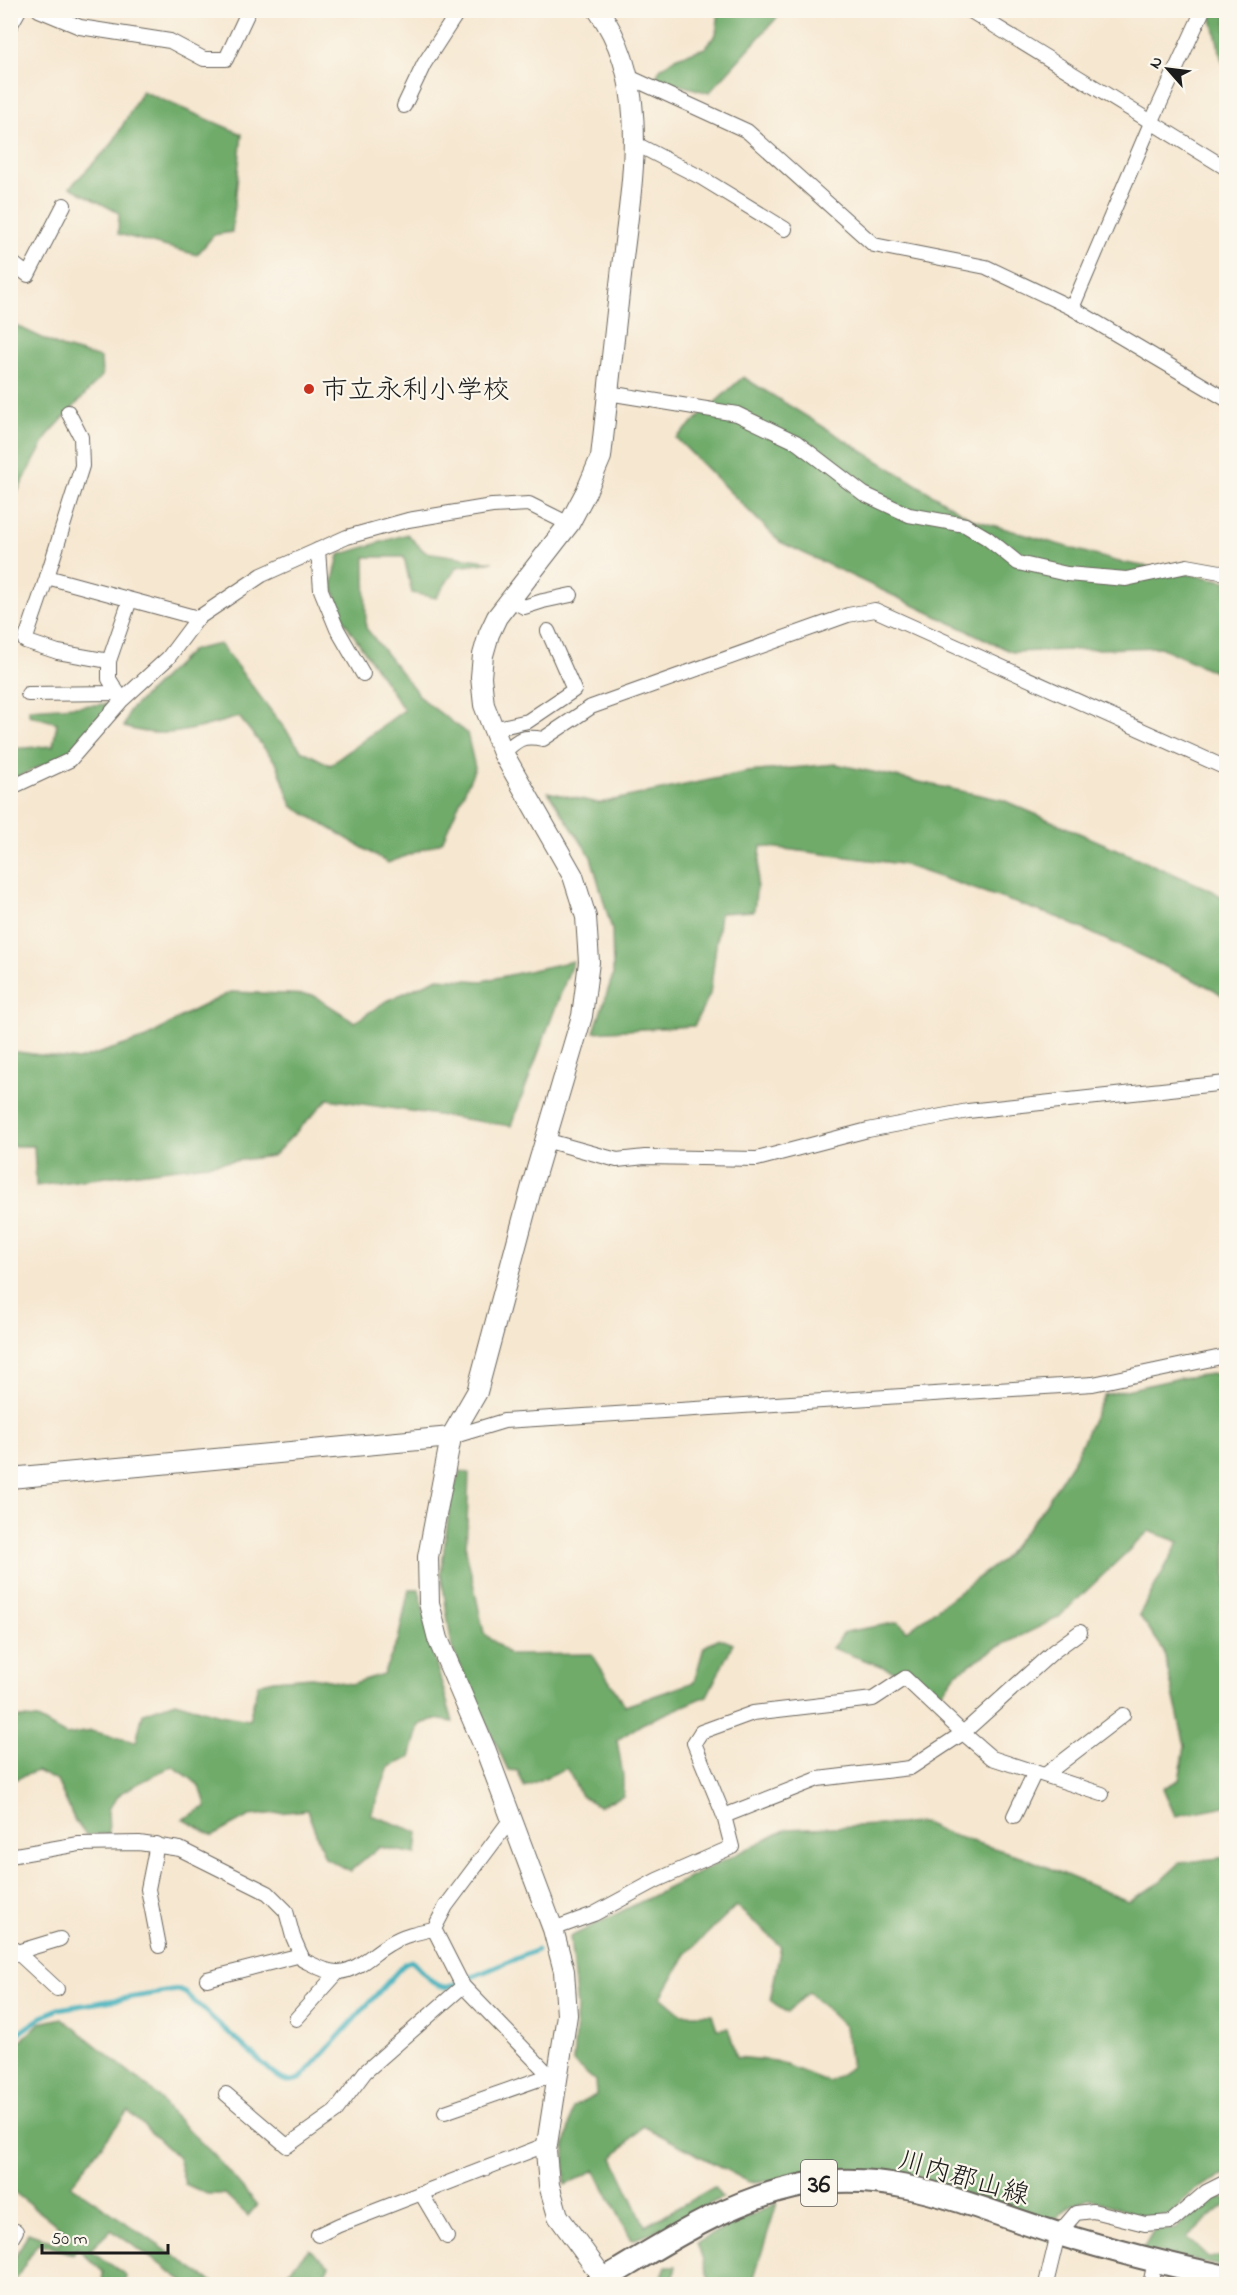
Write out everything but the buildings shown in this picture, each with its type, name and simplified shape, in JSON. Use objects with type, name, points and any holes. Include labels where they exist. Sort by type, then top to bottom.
[{"type":"main road","name":"川内郡山線","points":[[600,2282],[691,2226],[749,2200],[803,2185],[846,2180],[898,2184],[918,2189],[1155,2262],[1227,2277]]},
{"type":"street","points":[[10,26],[19,10]]},
{"type":"street","points":[[39,10],[80,27],[170,42],[204,59],[226,58],[249,10]]},
{"type":"street","points":[[404,106],[424,64],[459,10]]},
{"type":"street","points":[[598,10],[609,25],[629,77],[636,144],[601,457],[569,524],[493,626],[483,655],[481,677],[484,705],[503,753],[573,876],[586,917],[589,962],[582,1016],[545,1140],[477,1392],[451,1437],[428,1557],[429,1603],[438,1639],[486,1751],[553,1929],[564,1971],[567,2015],[554,2079],[548,2144],[549,2185],[558,2216],[600,2282]]},
{"type":"street","points":[[969,10],[1227,168]]},
{"type":"street","points":[[1072,308],[1151,123],[1203,10]]},
{"type":"street","points":[[629,77],[747,131],[874,244],[986,267],[1072,308],[1227,399]]},
{"type":"street","points":[[636,144],[702,178],[784,229]]},
{"type":"street","points":[[10,261],[28,275],[64,205]]},
{"type":"street","points":[[608,393],[738,414],[758,422],[796,442],[864,494],[909,515],[965,525],[987,538],[1018,563],[1067,574],[1126,579],[1187,566],[1227,573]]},
{"type":"street","points":[[68,412],[81,437],[82,466],[25,641],[58,652],[109,661]]},
{"type":"street","points":[[10,788],[70,760],[120,697],[168,658],[198,618],[262,575],[347,537],[408,520],[492,506],[530,504],[569,524]]},
{"type":"street","points":[[318,550],[321,590],[337,629],[363,674]]},
{"type":"street","points":[[47,577],[198,618]]},
{"type":"street","points":[[511,600],[524,607],[543,600],[571,595]]},
{"type":"street","points":[[120,697],[109,679],[109,661],[130,600]]},
{"type":"street","points":[[503,753],[518,739],[530,737],[543,739],[591,707],[848,615],[875,610],[1227,768]]},
{"type":"street","points":[[493,729],[528,721],[574,690],[548,631]]},
{"type":"street","points":[[28,694],[120,697]]},
{"type":"street","points":[[545,1140],[617,1160],[645,1157],[757,1159],[868,1130],[968,1111],[1227,1083]]},
{"type":"street","points":[[10,1478],[451,1437],[504,1421],[1093,1384],[1227,1356]]},
{"type":"street","points":[[724,1815],[818,1779],[910,1768],[963,1733],[1054,1651],[1080,1632]]},
{"type":"street","points":[[553,1929],[594,1914],[657,1881],[732,1847],[724,1815],[694,1743],[700,1732],[753,1713],[873,1699],[905,1678],[992,1758],[1102,1794]]},
{"type":"street","points":[[1014,1816],[1040,1774],[1123,1715]]},
{"type":"street","points":[[434,1929],[446,1906],[511,1819]]},
{"type":"street","points":[[10,1856],[79,1844],[157,1844],[180,1849],[268,1893],[286,1911],[303,1960],[321,1969],[338,1972],[357,1966],[390,1943],[411,1934],[434,1929]]},
{"type":"street","points":[[157,1844],[148,1889],[159,1946]]},
{"type":"street","points":[[434,1929],[461,1984],[554,2079]]},
{"type":"street","points":[[14,1949],[60,1939]]},
{"type":"street","points":[[14,1949],[57,1989]]},
{"type":"street","points":[[207,1979],[301,1956]]},
{"type":"street","points":[[296,2019],[338,1972]]},
{"type":"street","points":[[226,2094],[287,2146],[335,2112],[365,2072],[461,1984]]},
{"type":"street","points":[[445,2112],[554,2079]]},
{"type":"street","points":[[318,2235],[548,2144]]},
{"type":"street","points":[[1047,2284],[1058,2234],[1076,2213],[1093,2211],[1145,2224],[1171,2222],[1206,2192],[1227,2182]]},
{"type":"street","points":[[421,2193],[447,2237]]},
{"type":"street","points":[[1150,2284],[1155,2262]]},
{"type":"green space","points":[[719,11],[783,11],[709,93],[655,78],[660,69],[677,57],[705,48],[716,34]]},
{"type":"green space","points":[[1210,11],[1226,11],[1226,66],[1222,61]]},
{"type":"green space","points":[[142,91],[242,134],[232,232],[214,235],[197,255],[118,234],[119,213],[70,187],[112,144]]},
{"type":"green space","points":[[15,325],[61,347],[101,358],[102,376],[48,435],[11,504],[10,328]]},
{"type":"green space","points":[[743,377],[972,519],[1115,561],[1226,581],[1226,677],[1160,647],[1012,652],[780,542],[676,438]]},
{"type":"green space","points":[[407,534],[425,552],[493,562],[457,567],[436,598],[412,593],[404,557],[365,557],[366,628],[423,700],[467,733],[475,768],[442,842],[388,863],[292,806],[277,764],[239,717],[195,729],[168,733],[154,733],[124,727],[129,711],[192,650],[220,644],[301,750],[330,765],[404,710],[344,621],[332,585],[339,555]]},
{"type":"green space","points":[[106,704],[105,713],[67,754],[11,780],[10,749],[53,746],[57,723],[29,715],[29,709]]},
{"type":"green space","points":[[836,764],[1003,800],[1213,891],[1226,900],[1226,998],[1213,989],[1059,918],[901,864],[761,846],[754,911],[720,913],[710,994],[694,1026],[594,1032],[613,975],[612,930],[591,857],[548,792],[599,803],[747,772]]},
{"type":"green space","points":[[573,961],[511,1126],[328,1099],[273,1156],[36,1186],[34,1146],[11,1146],[11,1051],[78,1060],[146,1038],[186,1014],[231,992],[313,995],[355,1022],[386,1001],[438,978],[482,981]]},
{"type":"green space","points":[[1226,1372],[1226,1806],[1175,1816],[1163,1788],[1179,1780],[1185,1746],[1163,1649],[1139,1615],[1179,1542],[1149,1531],[1058,1618],[998,1647],[956,1673],[938,1698],[907,1673],[891,1670],[832,1648],[845,1632],[899,1622],[907,1631],[1003,1559],[1042,1510],[1075,1458],[1104,1395],[1180,1378]]},
{"type":"green space","points":[[461,1471],[469,1473],[466,1550],[484,1633],[510,1655],[592,1654],[625,1706],[694,1682],[704,1647],[719,1638],[733,1644],[707,1696],[642,1724],[617,1740],[623,1776],[623,1796],[599,1806],[581,1796],[567,1768],[524,1787],[518,1771],[508,1770],[452,1648],[441,1573],[451,1495]]},
{"type":"green space","points":[[409,1589],[419,1589],[432,1650],[453,1722],[435,1719],[419,1725],[410,1758],[389,1767],[371,1815],[418,1832],[416,1854],[379,1847],[350,1871],[325,1858],[307,1810],[249,1816],[213,1836],[183,1819],[206,1807],[199,1786],[172,1766],[122,1792],[108,1809],[109,1834],[86,1835],[75,1821],[57,1781],[37,1771],[11,1781],[10,1717],[38,1719],[66,1735],[91,1731],[136,1742],[143,1713],[175,1702],[220,1715],[249,1720],[258,1684],[273,1680],[312,1677],[351,1684],[383,1674],[398,1640]]},
{"type":"green space","points":[[924,1823],[948,1834],[1023,1857],[1128,1901],[1155,1886],[1180,1863],[1226,1857],[1226,2174],[1195,2190],[1170,2215],[1145,2217],[1089,2198],[1070,2206],[1051,2223],[934,2185],[749,2182],[643,2126],[613,2158],[645,2226],[714,2187],[722,2198],[632,2240],[595,2170],[565,2185],[565,2147],[573,2107],[596,2095],[595,2081],[573,2062],[577,2008],[570,1937],[787,1829]],"holes":[[[736,1906],[781,1946],[770,2000],[787,2013],[809,1992],[845,2027],[851,2067],[829,2082],[776,2061],[737,2057],[728,2028],[717,2029],[712,2014],[681,2014],[661,1997],[686,1954]]]},
{"type":"green space","points":[[62,2018],[153,2091],[173,2115],[213,2154],[257,2205],[248,2216],[225,2194],[207,2194],[185,2184],[178,2158],[128,2111],[71,2185],[215,2284],[188,2284],[111,2230],[90,2250],[126,2275],[125,2284],[102,2284],[103,2272],[77,2248],[73,2254],[38,2243],[11,2284],[11,2266],[28,2233],[59,2244],[67,2233],[10,2189],[11,2050],[40,2023]]},
{"type":"green space","points":[[1212,2197],[1226,2198],[1226,2204],[1187,2237],[1208,2257],[1226,2255],[1226,2267],[1142,2250],[1153,2231],[1175,2229]]},
{"type":"green space","points":[[777,2203],[752,2284],[705,2284],[709,2279],[697,2242]]},
{"type":"green space","points":[[309,2249],[329,2265],[325,2274],[336,2284],[277,2284]]},
{"type":"green space","points":[[666,2266],[676,2266],[673,2284],[659,2284]]},
{"type":"waterway","points":[[10,2039],[58,2009],[178,1990],[185,1993],[276,2075],[286,2081],[293,2081],[301,2078],[405,1963],[411,1961],[432,1981],[448,1987],[537,1950]]},
{"type":"place","name":"市立永利小学校","points":[[309,389]]}]
